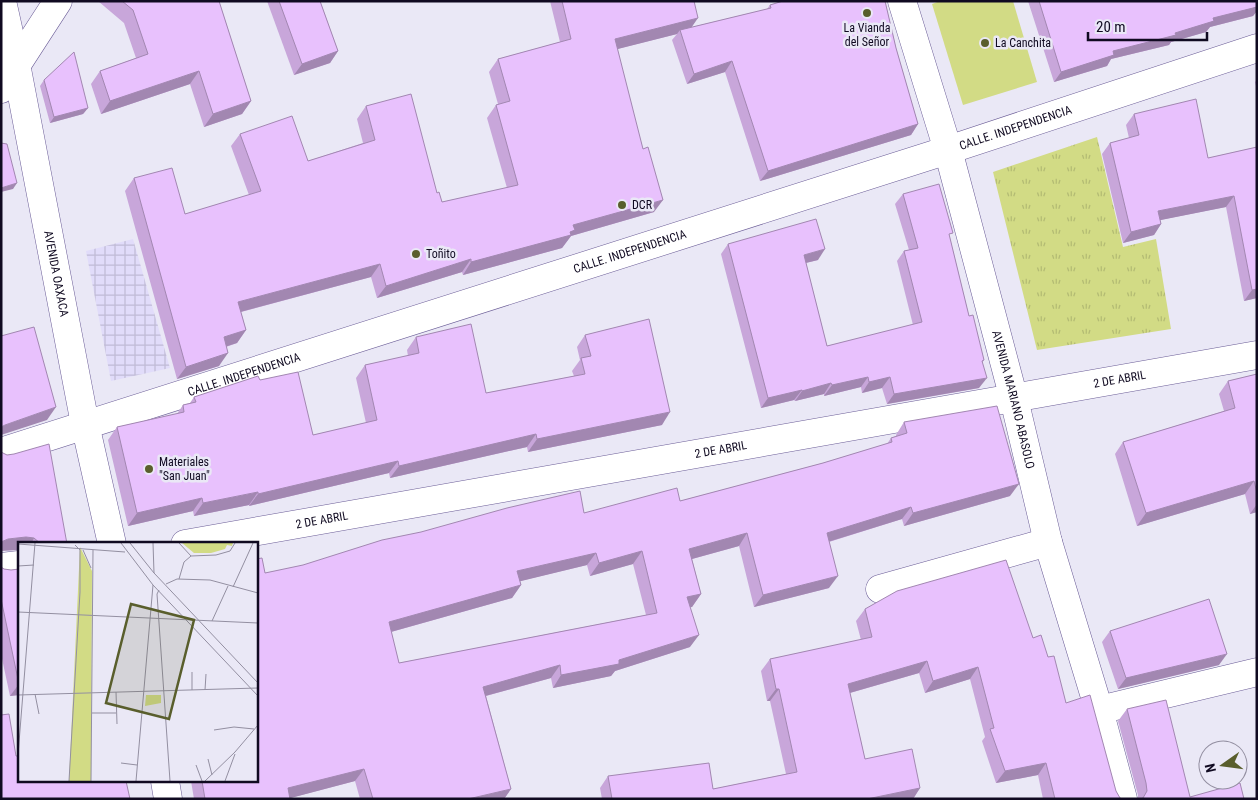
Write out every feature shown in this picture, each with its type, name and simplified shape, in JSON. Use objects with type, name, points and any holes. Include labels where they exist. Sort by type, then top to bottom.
[{"type":"street","name":"AVENIDA OAXACA","points":[[2,1],[16,64],[85,424],[112,542]]},
{"type":"street","points":[[1,89],[58,1]]},
{"type":"street","name":"AVENIDA MARIANO ABASOLO","points":[[902,1],[948,150],[1014,399],[1048,542],[1099,710],[1123,799]]},
{"type":"street","name":"CALLE. INDEPENDENCIA","points":[[1,452],[948,150],[1257,48]]},
{"type":"street","name":"2 DE ABRIL","points":[[196,542],[1257,355]]},
{"type":"street","points":[[880,589],[1048,542]]},
{"type":"street","points":[[1,567],[18,565]]},
{"type":"street","points":[[1099,710],[1257,672]]},
{"type":"street","points":[[165,782],[168,799]]},
{"type":"shaded area","points":[[133,239],[170,368],[111,381],[86,251]]},
{"type":"green space","name":"La Canchita","points":[[940,1],[1013,1],[1037,82],[963,105],[932,4]]},
{"type":"green space","points":[[1097,137],[1123,247],[1156,239],[1171,329],[1037,350],[993,172]]},
{"type":"building","points":[[122,1],[219,1],[251,101],[213,114],[199,71],[110,101],[100,71],[148,54],[133,10]]},
{"type":"building","points":[[279,1],[320,1],[338,51],[302,64]]},
{"type":"building","points":[[562,1],[694,1],[698,18],[615,39],[643,149],[648,147],[663,200],[573,225],[575,230],[570,232],[571,235],[471,262],[471,259],[386,286],[380,264],[238,302],[246,330],[224,337],[228,353],[186,367],[134,178],[172,168],[185,214],[261,191],[240,134],[292,116],[308,161],[375,140],[366,106],[411,94],[437,193],[439,192],[442,202],[518,185],[496,105],[510,101],[498,59],[571,39]]},
{"type":"building","points":[[783,1],[885,1],[896,48],[918,124],[768,171],[732,61],[694,74],[680,30],[771,8],[770,5]]},
{"type":"building","points":[[1039,1],[1257,1],[1257,7],[1213,18],[1214,21],[1175,33],[1176,35],[1113,51],[1114,55],[1061,72]]},
{"type":"building","points":[[74,52],[88,108],[54,117],[44,80]]},
{"type":"building","points":[[1196,99],[1208,158],[1257,147],[1257,289],[1252,290],[1234,196],[1158,211],[1161,224],[1131,232],[1110,143],[1139,135],[1134,114]]},
{"type":"building","points":[[1,143],[7,144],[17,183],[1,188]]},
{"type":"building","points":[[939,184],[953,233],[949,234],[969,316],[973,315],[987,378],[894,394],[890,377],[869,382],[868,377],[832,385],[831,383],[768,398],[728,244],[816,219],[825,249],[804,255],[827,346],[922,322],[904,251],[918,248],[903,194]]},
{"type":"building","points":[[649,319],[670,412],[537,439],[536,434],[399,466],[398,461],[258,494],[258,492],[203,503],[202,498],[137,513],[117,427],[184,412],[183,405],[196,402],[194,397],[258,376],[260,380],[298,372],[313,435],[377,420],[365,365],[419,353],[416,337],[471,324],[486,393],[585,374],[581,358],[591,356],[585,335]]},
{"type":"building","points":[[34,327],[56,407],[1,427],[1,336]]},
{"type":"building","points":[[1257,374],[1257,493],[1254,481],[1146,513],[1123,442],[1235,408],[1228,381]]},
{"type":"building","points":[[997,406],[1019,484],[913,513],[911,507],[827,533],[838,576],[763,595],[747,533],[689,549],[701,594],[687,597],[699,635],[619,660],[619,664],[561,675],[560,665],[483,687],[511,789],[468,799],[373,799],[364,769],[288,788],[290,799],[205,799],[202,782],[258,782],[258,559],[262,558],[265,573],[303,565],[382,540],[421,532],[507,508],[580,491],[584,513],[677,488],[680,501],[823,463],[892,442],[891,438],[907,433],[904,422]],"holes":[[[642,551],[657,613],[399,663],[389,622],[521,585],[517,571],[596,553],[599,563]]]},
{"type":"building","points":[[49,444],[67,542],[39,542],[34,538],[26,537],[8,539],[1,542],[1,452],[7,455]]},
{"type":"building","points":[[1006,560],[1033,638],[1041,635],[1048,657],[1054,656],[1066,703],[1090,695],[1116,791],[1122,799],[1055,799],[1046,763],[1005,771],[990,729],[994,728],[978,667],[933,681],[927,661],[848,684],[865,759],[912,749],[920,788],[867,799],[612,799],[608,776],[709,763],[713,789],[797,772],[779,689],[776,689],[770,659],[872,637],[865,609],[897,591]]},
{"type":"building","points":[[1,567],[11,570],[18,569],[18,679],[1,599]]},
{"type":"building","points":[[1209,599],[1227,654],[1126,678],[1110,631]]},
{"type":"building","points":[[1166,700],[1190,797],[1215,790],[1242,790],[1244,799],[1141,799],[1147,791],[1146,783],[1127,709]]},
{"type":"building","points":[[9,714],[16,756],[18,756],[18,782],[126,782],[130,799],[1,799],[1,715]]},
{"type":"place","name":"La Vianda del Señor","points":[[867,13]]},
{"type":"place","name":"La Canchita","points":[[985,43]]},
{"type":"place","name":"DCR","points":[[622,205]]},
{"type":"place","name":"Toñito","points":[[416,254]]},
{"type":"place","name":"Materiales \"San Juan\"","points":[[149,469]]}]
